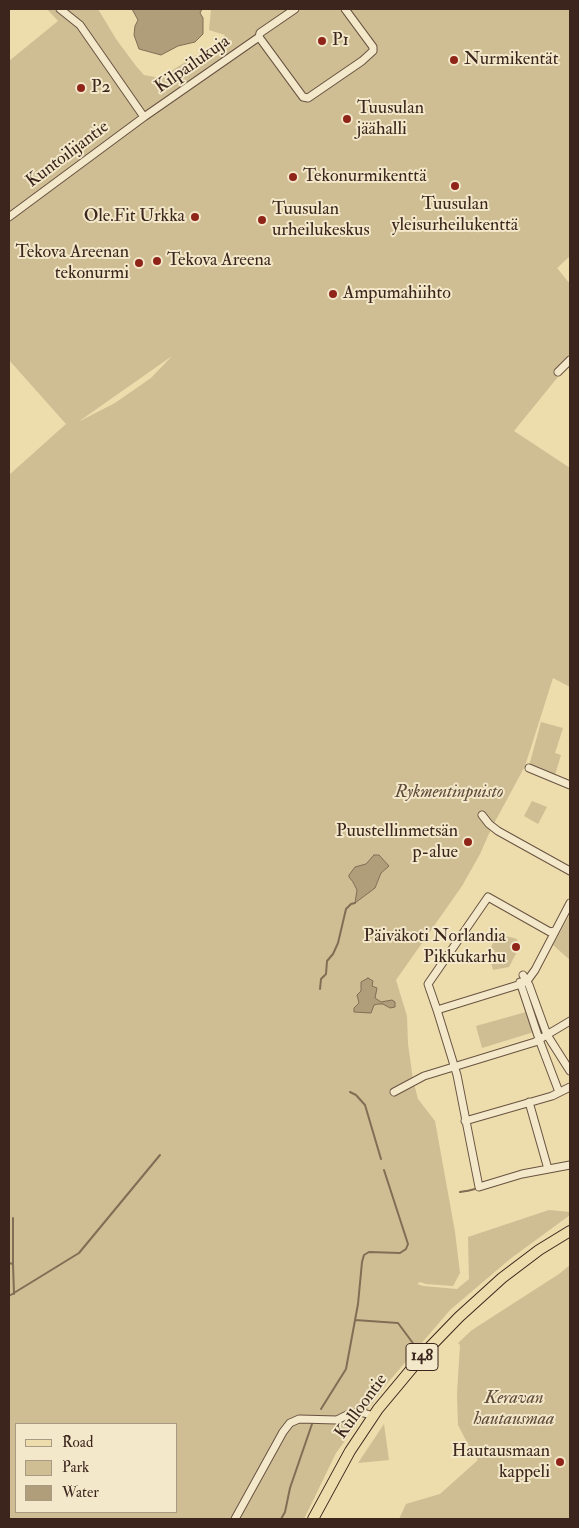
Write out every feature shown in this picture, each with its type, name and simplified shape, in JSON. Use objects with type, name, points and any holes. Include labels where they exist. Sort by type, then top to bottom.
[{"type":"main road","name":"Kulloontie","points":[[312,1519],[347,1456],[398,1385],[459,1317],[502,1278],[539,1250],[570,1231]]},
{"type":"street","points":[[60,9],[80,25],[144,117]]},
{"type":"street","name":"Kilpailukuja","points":[[144,117],[259,37],[260,33],[295,9]]},
{"type":"street","points":[[259,37],[303,98],[308,98],[362,61],[373,51],[373,47],[345,9]]},
{"type":"street","name":"Kuntoilijantie","points":[[9,217],[144,117]]},
{"type":"street","points":[[558,372],[570,360]]},
{"type":"street","points":[[529,768],[570,786]]},
{"type":"street","points":[[482,815],[498,831],[570,871]]},
{"type":"street","points":[[555,931],[550,932],[488,897],[428,984],[454,1066],[479,1187],[522,1174],[570,1165]]},
{"type":"street","points":[[437,1010],[521,982],[536,970],[570,903]]},
{"type":"street","points":[[521,982],[547,1035],[570,1072]]},
{"type":"street","points":[[521,982],[539,1039],[559,1092]]},
{"type":"street","points":[[394,1092],[413,1080],[535,1042],[570,1021]]},
{"type":"street","points":[[465,1121],[529,1102],[570,1087]]},
{"type":"street","points":[[529,1102],[548,1168]]},
{"type":"street","points":[[236,1519],[282,1432],[290,1423],[300,1420],[337,1420],[349,1414],[360,1412],[374,1416]]},
{"type":"green space","name":"Rykmentinpuisto","points":[[47,9],[98,9],[116,39],[144,75],[160,78],[195,56],[212,49],[225,35],[209,30],[211,9],[570,9],[570,256],[557,268],[570,284],[570,362],[514,431],[570,468],[570,687],[553,678],[525,766],[491,829],[480,854],[462,886],[396,980],[407,1016],[408,1044],[413,1080],[418,1099],[435,1121],[455,1232],[460,1273],[453,1286],[420,1282],[417,1284],[457,1289],[469,1279],[468,1237],[549,1210],[570,1212],[570,1215],[510,1259],[450,1310],[385,1386],[336,1453],[304,1519],[9,1519],[9,475],[66,424],[9,360],[9,61],[58,21]],"holes":[[[172,356],[151,378],[115,403],[78,422]]]},
{"type":"green space","points":[[541,722],[563,728],[555,753],[561,755],[555,775],[529,766]]},
{"type":"green space","points":[[532,801],[547,807],[538,824],[524,816]]},
{"type":"green space","points":[[570,914],[570,960],[553,945]]},
{"type":"green space","points":[[498,934],[517,939],[519,948],[509,967],[493,970],[490,959],[495,951],[491,947]]},
{"type":"green space","points":[[526,1012],[534,1032],[482,1048],[476,1026]]},
{"type":"green space","name":"Keravan hautausmaa","points":[[570,1265],[570,1519],[399,1519],[406,1504],[440,1494],[478,1460],[458,1425],[457,1394],[460,1345],[458,1343],[472,1330]]},
{"type":"green space","points":[[384,1424],[389,1460],[358,1463]]},
{"type":"water","points":[[132,9],[202,9],[200,13],[203,18],[203,34],[195,42],[178,46],[161,55],[139,49],[134,35],[138,20]]},
{"type":"water","points":[[374,855],[379,855],[389,866],[381,873],[375,888],[355,903],[357,890],[349,875],[355,867],[366,864]]},
{"type":"water","points":[[368,978],[373,981],[372,986],[377,988],[375,998],[381,1002],[392,1000],[395,1002],[395,1007],[390,1008],[383,1004],[378,1004],[374,1005],[371,1013],[354,1012],[354,1008],[359,1003],[357,995],[361,991],[361,982]]},
{"type":"waterway","points":[[320,989],[321,979],[326,974],[327,961],[338,943],[346,909],[355,903]]},
{"type":"waterway","points":[[350,1092],[356,1095],[365,1105],[381,1159]]},
{"type":"waterway","points":[[9,1296],[79,1253],[160,1155]]},
{"type":"waterway","points":[[321,1409],[346,1369],[358,1304],[364,1255],[369,1252],[400,1253],[406,1249],[408,1244],[384,1170]]},
{"type":"waterway","points":[[467,1191],[475,1189]]},
{"type":"waterway","points":[[460,1192],[466,1191]]},
{"type":"waterway","points":[[9,1263],[13,1264],[13,1218]]},
{"type":"waterway","points":[[13,1264],[14,1294]]},
{"type":"waterway","points":[[355,1320],[398,1323],[418,1350]]},
{"type":"waterway","points":[[281,1519],[285,1512],[290,1488],[312,1424]]},
{"type":"place","name":"P1","points":[[322,41]]},
{"type":"place","name":"Nurmikentät","points":[[454,60]]},
{"type":"place","name":"P2","points":[[81,88]]},
{"type":"place","name":"Tuusulan jäähalli","points":[[347,119]]},
{"type":"place","name":"Tekonurmikenttä","points":[[293,177]]},
{"type":"place","name":"Tuusulan yleisurheilukenttä","points":[[455,186]]},
{"type":"place","name":"Ole.Fit Urkka","points":[[195,217]]},
{"type":"place","name":"Tuusulan urheilukeskus","points":[[262,220]]},
{"type":"place","name":"Tekova Areena","points":[[157,261]]},
{"type":"place","name":"Tekova Areenan tekonurmi","points":[[139,263]]},
{"type":"place","name":"Ampumahiihto","points":[[333,294]]},
{"type":"place","name":"Puustellinmetsän p-alue","points":[[468,842]]},
{"type":"place","name":"Päiväkoti Norlandia Pikkukarhu","points":[[516,947]]},
{"type":"place","name":"Hautausmaan kappeli","points":[[560,1462]]}]
